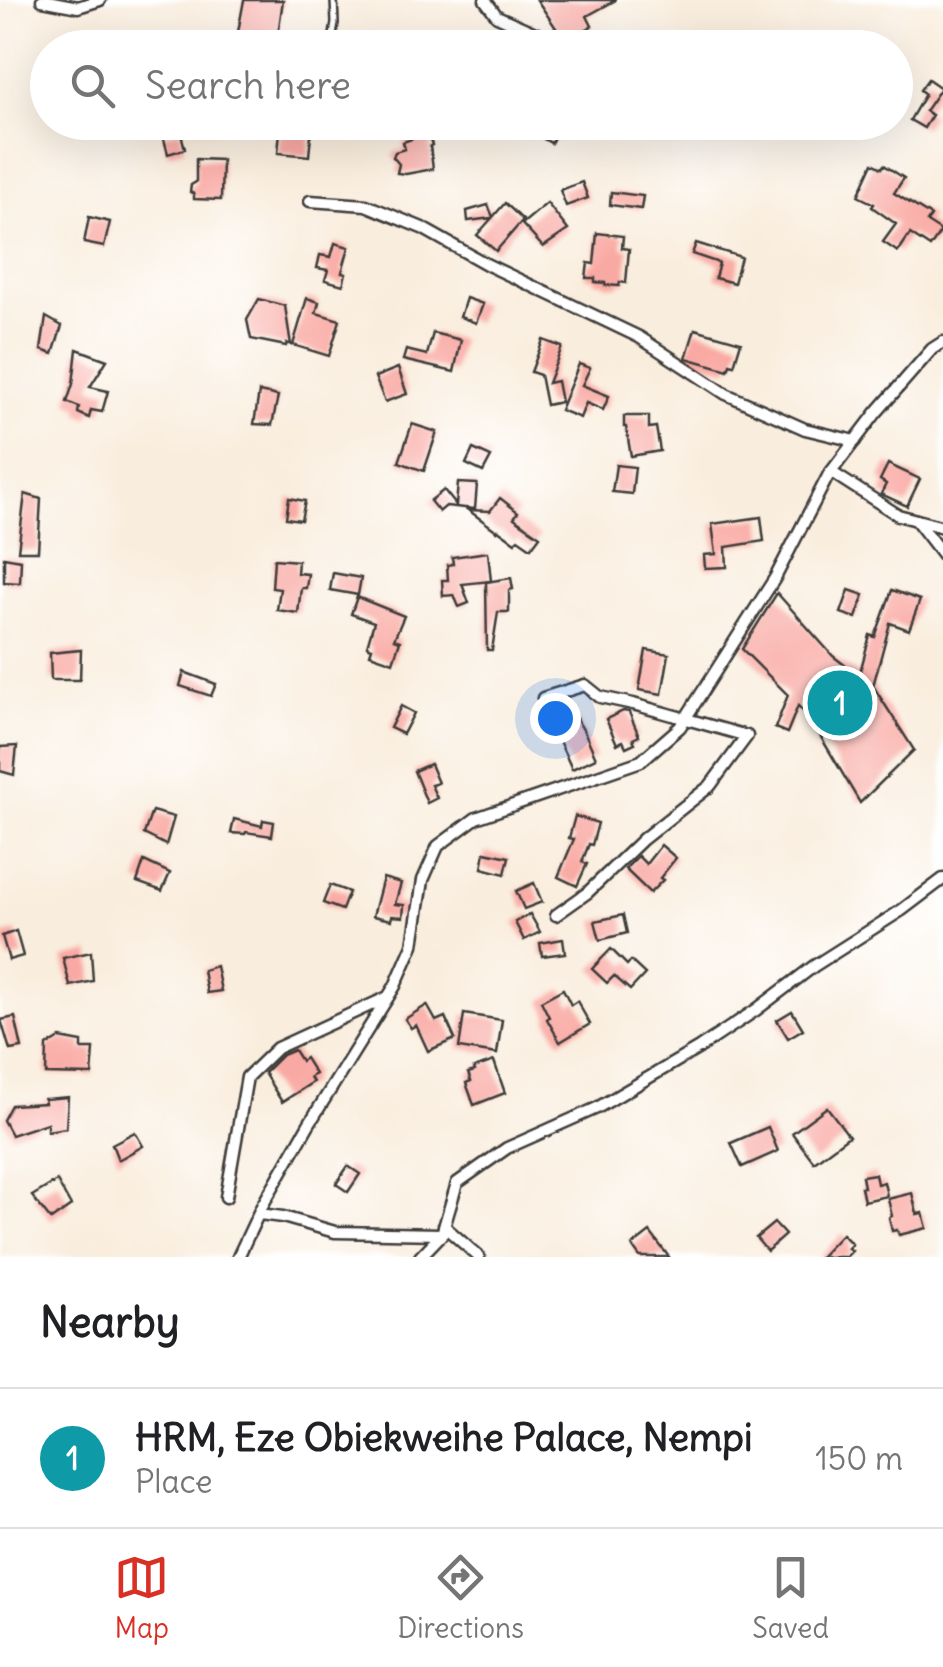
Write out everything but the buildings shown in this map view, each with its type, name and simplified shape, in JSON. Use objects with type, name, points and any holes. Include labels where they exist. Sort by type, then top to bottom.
[{"type":"street","points":[[42,0],[78,7],[100,0]]},
{"type":"street","points":[[485,0],[497,16],[528,30]]},
{"type":"street","points":[[310,201],[366,205],[422,228],[488,265],[639,337],[726,394],[805,428],[855,440]]},
{"type":"street","points":[[238,1257],[309,1124],[388,996],[413,945],[422,880],[438,846],[476,818],[641,761],[680,727],[774,578],[831,472],[876,413],[932,349],[943,342]]},
{"type":"street","points":[[831,472],[898,514],[943,527]]},
{"type":"street","points":[[916,519],[943,555]]},
{"type":"street","points":[[543,698],[585,685],[600,697],[748,736],[710,786],[643,840],[587,893],[556,915]]},
{"type":"street","points":[[420,1257],[443,1230],[457,1183],[507,1148],[596,1108],[698,1048],[943,879]]},
{"type":"street","points":[[226,1197],[247,1077],[278,1048],[388,996]]},
{"type":"street","points":[[259,1214],[283,1216],[335,1232],[443,1230],[479,1257]]},
{"type":"lane","points":[[334,0],[334,30]]},
{"type":"place","name":"HRM, Eze Obiekweihe Palace, Nempi","points":[[840,703]]}]
